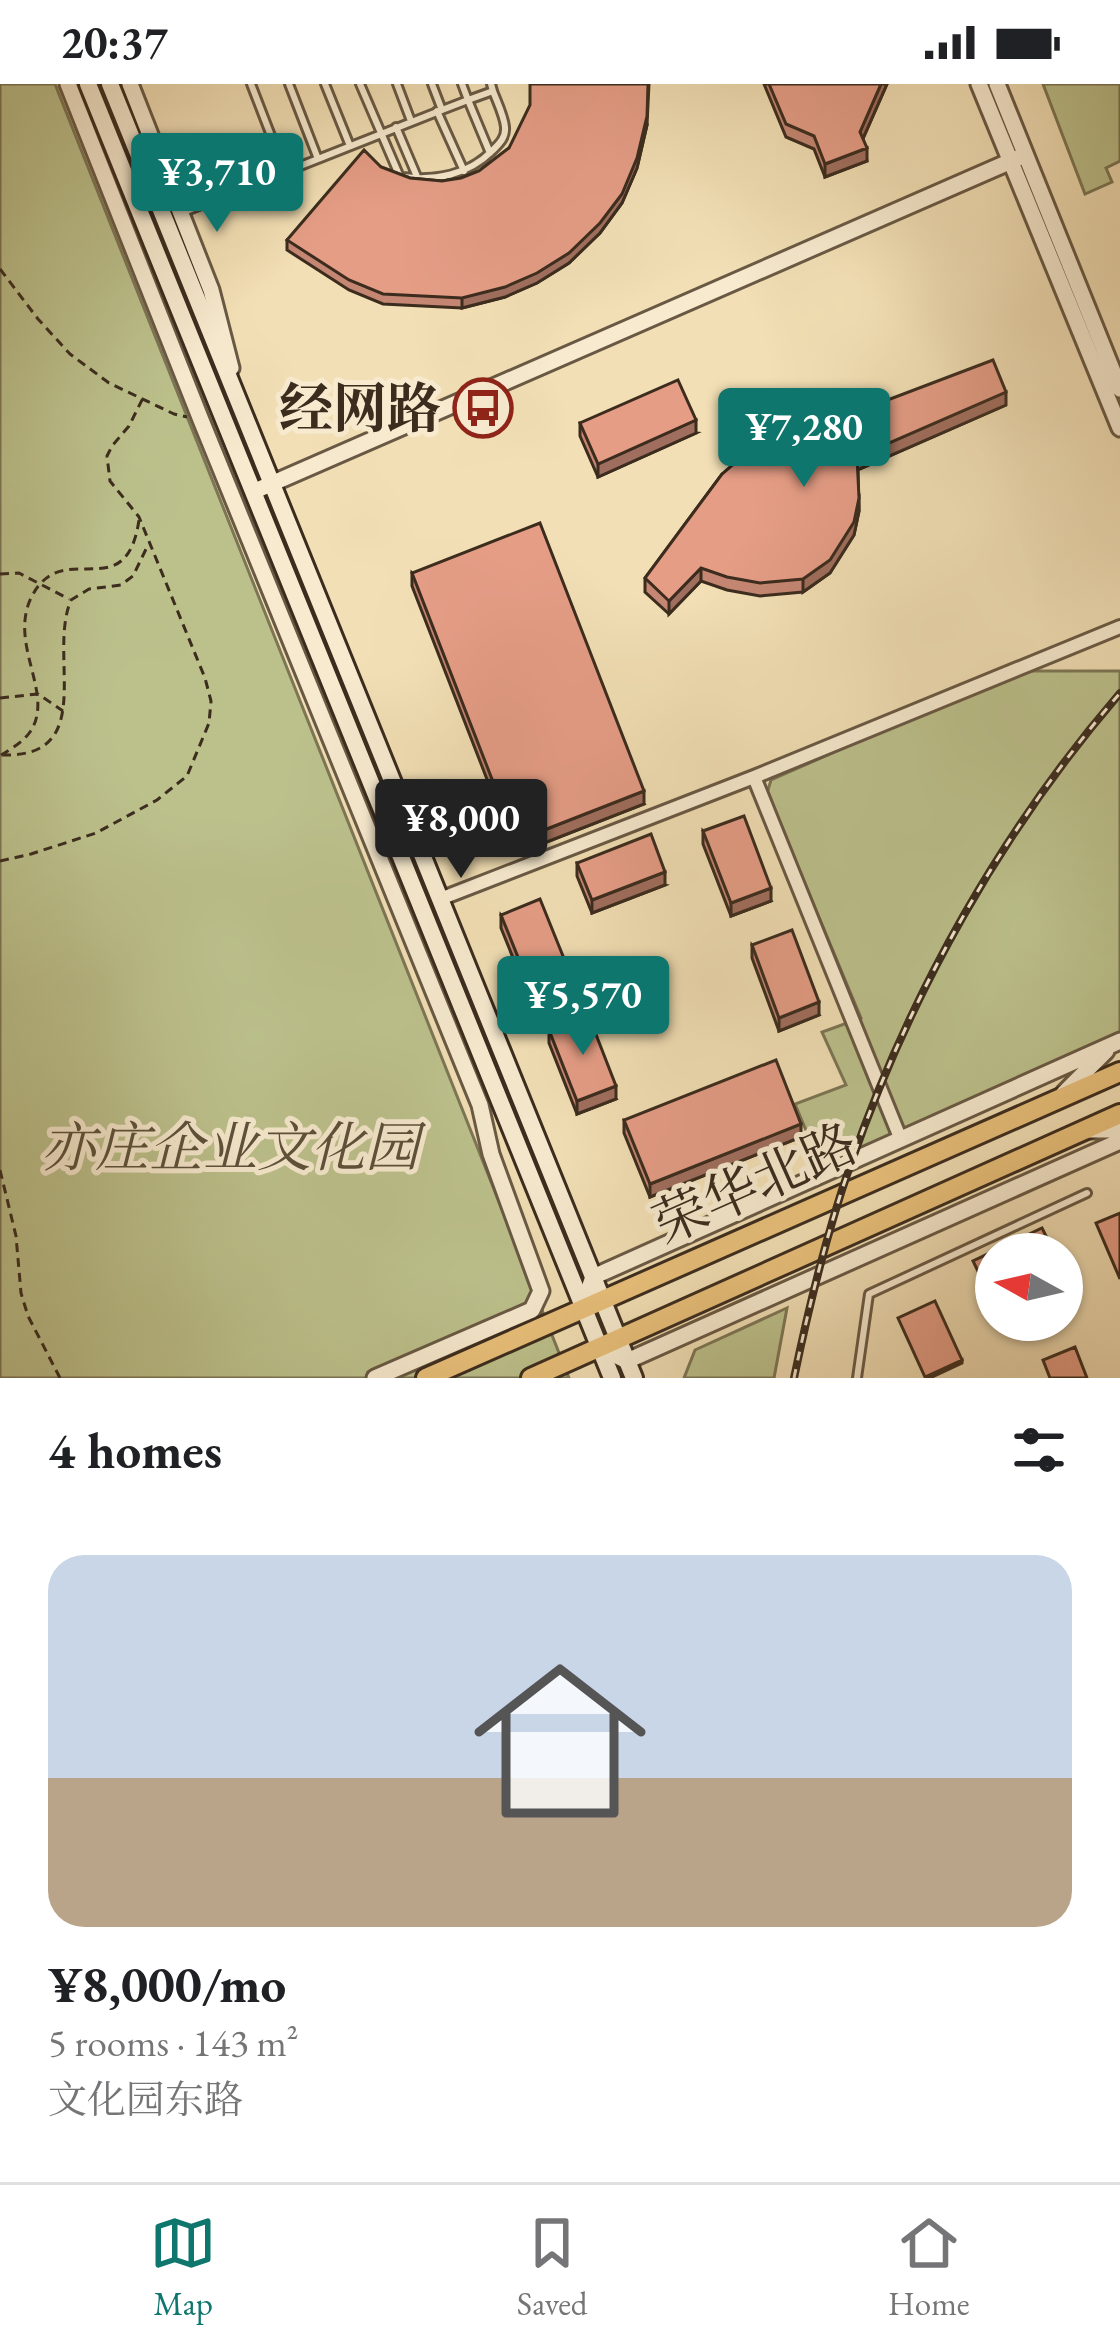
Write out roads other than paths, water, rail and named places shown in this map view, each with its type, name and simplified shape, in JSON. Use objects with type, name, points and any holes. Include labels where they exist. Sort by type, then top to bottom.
[{"type":"main road","points":[[88,84],[612,1378]]},
{"type":"main road","points":[[110,84],[630,1370]]},
{"type":"main road","name":"荣华北路","points":[[426,1378],[1120,1072]]},
{"type":"main road","name":"荣华北路","points":[[531,1378],[1120,1114]]},
{"type":"street","points":[[68,84],[480,1105]]},
{"type":"street","points":[[130,84],[211,290],[241,406]]},
{"type":"street","points":[[979,84],[1120,389]]},
{"type":"street","points":[[997,84],[1017,158],[1120,428]]},
{"type":"street","points":[[255,491],[1017,158]]},
{"type":"street","points":[[122,221],[160,261]]},
{"type":"street","points":[[440,899],[1120,627]]},
{"type":"street","points":[[754,777],[901,1140]]},
{"type":"street","points":[[375,1378],[536,1306],[542,1291],[491,1154],[471,1030]]},
{"type":"street","points":[[582,1308],[593,1277],[1116,1043]]},
{"type":"street","points":[[1058,1100],[1116,1043]]},
{"type":"street","points":[[1084,1130],[1120,1130]]},
{"type":"street","points":[[599,1347],[630,1370],[1120,1141]]},
{"type":"street","points":[[764,1201],[823,1202]]},
{"type":"lane","points":[[251,84],[286,172]]},
{"type":"lane","points":[[289,84],[318,158]]},
{"type":"lane","points":[[326,84],[350,146]]},
{"type":"lane","points":[[360,84],[400,177]]},
{"type":"lane","points":[[397,84],[412,121]]},
{"type":"lane","points":[[432,84],[464,171]]},
{"type":"lane","points":[[462,84],[490,153]]},
{"type":"lane","points":[[181,214],[492,87],[505,126],[504,138],[490,153],[464,171],[418,179],[381,169]]},
{"type":"lane","points":[[396,127],[418,179]]},
{"type":"lane","points":[[362,141],[370,156]]},
{"type":"lane","points":[[857,1378],[869,1294],[1087,1193]]},
{"type":"railway","points":[[794,1378],[841,1192],[900,1039],[998,858],[1120,693]]},
{"type":"place","name":"经网路","points":[[483,408]]},
{"type":"park label","name":"亦庄企业文化园","points":[[230,1147]]}]
